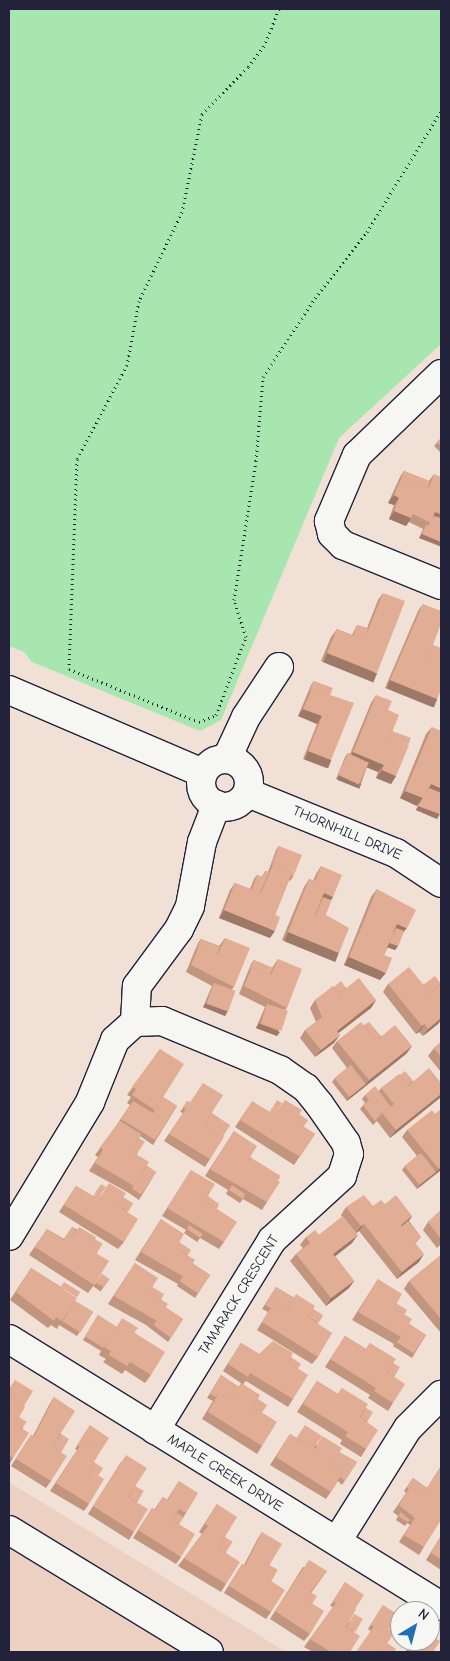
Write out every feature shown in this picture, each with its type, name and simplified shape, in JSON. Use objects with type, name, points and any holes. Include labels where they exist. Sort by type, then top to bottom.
[{"type":"street","points":[[441,374],[357,455],[329,521],[332,534],[343,545],[441,585]]},
{"type":"street","points":[[227,758],[246,717],[279,667]]},
{"type":"street","points":[[9,690],[203,773]]},
{"type":"street","points":[[227,758],[246,770],[248,793],[236,805],[216,805],[202,790],[203,773],[212,762],[227,758]]},
{"type":"street","name":"THORNHILL DRIVE","points":[[248,793],[396,852],[441,883]]},
{"type":"street","points":[[9,1236],[90,1102],[115,1040],[135,1022],[137,986],[178,929],[190,906],[202,842],[216,805]]},
{"type":"street","name":"TAMARACK CRESCENT","points":[[135,1022],[162,1021],[280,1070],[306,1088],[346,1143],[349,1154],[342,1176],[334,1186],[272,1240],[155,1430]]},
{"type":"street","name":"MAPLE CREEK DRIVE","points":[[9,1340],[441,1606]]},
{"type":"street","points":[[337,1541],[408,1428],[441,1394]]},
{"type":"street","points":[[9,1530],[209,1652]]},
{"type":"path","points":[[279,9],[264,46],[248,67],[202,114],[182,212],[139,301],[127,365],[77,459],[69,669],[199,722],[216,715],[246,637],[234,600],[256,461],[263,377],[315,298],[367,232],[441,111]]},
{"type":"shaded area","points":[[9,1482],[286,1652],[9,1652]]},
{"type":"green space","points":[[9,9],[441,9],[441,344],[339,438],[221,720],[200,731],[32,662],[24,652],[9,646]]},
{"type":"building","points":[[441,438],[441,446],[437,442]]},
{"type":"building","points":[[404,471],[430,481],[428,487],[402,477],[400,480]]},
{"type":"building","points":[[434,474],[441,477],[441,514],[435,512],[431,523],[413,514],[411,518],[394,511],[399,498],[394,495],[402,477],[429,487]]},
{"type":"building","points":[[434,516],[441,518],[441,542],[422,534],[426,525],[428,526]]},
{"type":"building","points":[[383,593],[405,601],[377,673],[327,653],[337,629],[364,640]]},
{"type":"building","points":[[423,604],[441,611],[441,623],[428,659],[441,665],[441,690],[437,699],[390,680]]},
{"type":"building","points":[[357,625],[368,629],[364,640],[353,636]]},
{"type":"building","points":[[433,645],[441,648],[441,665],[428,659]]},
{"type":"building","points":[[314,681],[333,688],[330,695],[312,689],[309,692]]},
{"type":"building","points":[[312,689],[354,703],[331,760],[308,751],[322,716],[303,709]]},
{"type":"building","points":[[376,695],[392,701],[388,710],[399,715],[390,737],[409,745],[396,776],[382,770],[384,765],[353,752]]},
{"type":"building","points":[[432,727],[441,731],[441,788],[431,784],[423,798],[405,791]]},
{"type":"building","points":[[392,731],[411,738],[408,745],[390,737]]},
{"type":"building","points":[[348,753],[369,763],[359,784],[338,775]]},
{"type":"building","points":[[429,788],[441,793],[440,814],[418,806]]},
{"type":"building","points":[[279,846],[302,855],[293,877],[291,875],[293,870],[274,862],[271,866]]},
{"type":"building","points":[[274,862],[293,870],[275,915],[280,917],[275,931],[224,910],[235,883],[261,893]]},
{"type":"building","points":[[321,866],[342,875],[333,897],[324,893],[315,915],[324,918],[326,915],[349,928],[339,953],[288,932],[309,879],[315,881]]},
{"type":"building","points":[[265,871],[269,872],[260,893],[252,889],[257,875],[263,877]]},
{"type":"building","points":[[377,889],[416,910],[407,928],[397,924],[384,955],[392,958],[386,973],[349,957]]},
{"type":"building","points":[[323,897],[331,900],[324,919],[316,916]]},
{"type":"building","points":[[396,928],[404,931],[398,946],[389,943]]},
{"type":"building","points":[[225,938],[250,948],[234,987],[191,965],[199,946],[218,954]]},
{"type":"building","points":[[201,939],[220,947],[217,954],[199,946],[196,950]]},
{"type":"building","points":[[278,959],[302,969],[287,1008],[244,986],[252,967],[271,975]]},
{"type":"building","points":[[254,960],[273,968],[270,975],[252,967],[249,971]]},
{"type":"building","points":[[409,967],[430,993],[441,984],[441,1018],[428,1029],[425,1024],[422,1026],[388,984]]},
{"type":"building","points":[[435,976],[441,984],[429,993],[423,985]]},
{"type":"building","points":[[359,978],[376,1000],[337,1031],[340,1035],[321,1050],[305,1030],[322,1017],[315,1000],[333,986],[339,994]]},
{"type":"building","points":[[341,981],[346,988],[339,994],[334,987]]},
{"type":"building","points":[[214,983],[236,991],[228,1012],[206,1004]]},
{"type":"building","points":[[267,1004],[288,1011],[281,1031],[261,1024]]},
{"type":"building","points":[[361,1022],[376,1041],[395,1025],[412,1046],[369,1080],[337,1041]]},
{"type":"building","points":[[369,1022],[381,1036],[376,1041],[364,1025]]},
{"type":"building","points":[[441,1042],[441,1057],[434,1048]]},
{"type":"building","points":[[160,1049],[184,1064],[155,1110],[132,1095],[136,1089],[132,1087]]},
{"type":"building","points":[[351,1065],[366,1084],[349,1097],[334,1078]]},
{"type":"building","points":[[429,1068],[441,1083],[441,1094],[396,1130],[382,1113],[394,1104],[381,1088],[399,1074],[408,1086]]},
{"type":"building","points":[[405,1071],[413,1081],[408,1086],[400,1075]]},
{"type":"building","points":[[203,1083],[223,1095],[204,1125],[224,1137],[210,1159],[169,1134]]},
{"type":"building","points":[[375,1086],[391,1107],[375,1121],[363,1105],[369,1100],[365,1095]]},
{"type":"building","points":[[163,1097],[177,1106],[155,1140],[121,1119],[133,1101],[153,1113]]},
{"type":"building","points":[[277,1100],[282,1103],[277,1111],[272,1108]]},
{"type":"building","points":[[285,1100],[302,1110],[295,1121],[315,1134],[300,1157],[240,1120],[252,1101],[270,1112],[272,1108],[277,1111]]},
{"type":"building","points":[[187,1101],[190,1102],[186,1109],[183,1107]]},
{"type":"building","points":[[432,1110],[441,1122],[441,1167],[439,1169],[407,1130]]},
{"type":"building","points":[[439,1110],[441,1113],[441,1122],[435,1114]]},
{"type":"building","points":[[212,1113],[230,1125],[222,1137],[204,1125]]},
{"type":"building","points":[[299,1114],[308,1120],[304,1127],[295,1121]]},
{"type":"building","points":[[120,1121],[141,1134],[131,1151],[149,1162],[134,1186],[95,1163],[103,1150],[100,1147]]},
{"type":"building","points":[[234,1131],[257,1146],[247,1162],[280,1182],[267,1202],[210,1169]]},
{"type":"building","points":[[139,1138],[145,1142],[136,1154],[131,1150]]},
{"type":"building","points":[[421,1153],[436,1172],[419,1185],[404,1166]]},
{"type":"building","points":[[250,1157],[281,1176],[277,1181],[247,1162]]},
{"type":"building","points":[[147,1166],[156,1172],[141,1195],[132,1188]]},
{"type":"building","points":[[191,1170],[215,1184],[205,1201],[237,1222],[224,1242],[167,1208]]},
{"type":"building","points":[[109,1183],[126,1193],[118,1206],[138,1219],[124,1242],[64,1205],[76,1186],[94,1197],[96,1193],[101,1196]]},
{"type":"building","points":[[101,1184],[106,1187],[100,1196],[96,1193],[93,1196]]},
{"type":"building","points":[[232,1185],[245,1194],[243,1199],[229,1190]]},
{"type":"building","points":[[364,1195],[373,1206],[381,1200],[385,1204],[396,1195],[412,1216],[401,1225],[424,1254],[402,1272],[364,1224],[361,1226],[346,1207]]},
{"type":"building","points":[[208,1196],[219,1204],[217,1209],[205,1201]]},
{"type":"building","points":[[123,1197],[133,1203],[128,1212],[118,1206]]},
{"type":"building","points":[[441,1210],[441,1239],[428,1222]]},
{"type":"building","points":[[343,1216],[358,1235],[333,1254],[354,1281],[331,1298],[296,1254],[310,1243],[306,1237],[315,1230],[319,1235]]},
{"type":"building","points":[[161,1219],[184,1234],[176,1248],[195,1260],[184,1277],[141,1252]]},
{"type":"building","points":[[408,1221],[421,1237],[414,1243],[401,1227]]},
{"type":"building","points":[[189,1225],[203,1234],[200,1238],[187,1229]]},
{"type":"building","points":[[72,1227],[76,1230],[71,1238],[67,1235],[64,1239]]},
{"type":"building","points":[[79,1227],[96,1237],[89,1249],[109,1261],[94,1285],[35,1247],[47,1229],[64,1240],[67,1235],[71,1238]]},
{"type":"building","points":[[95,1239],[103,1244],[96,1254],[89,1249]]},
{"type":"building","points":[[179,1242],[191,1250],[188,1255],[176,1248]]},
{"type":"building","points":[[441,1255],[441,1319],[409,1281]]},
{"type":"building","points":[[135,1263],[158,1278],[149,1292],[168,1304],[157,1321],[114,1296]]},
{"type":"building","points":[[192,1263],[210,1275],[198,1294],[180,1281]]},
{"type":"building","points":[[31,1268],[77,1298],[62,1321],[56,1317],[54,1321],[16,1292]]},
{"type":"building","points":[[102,1274],[109,1279],[104,1287],[96,1283]]},
{"type":"building","points":[[378,1279],[402,1294],[394,1308],[412,1319],[401,1337],[358,1312]]},
{"type":"building","points":[[64,1282],[80,1292],[77,1297],[61,1287]]},
{"type":"building","points":[[152,1287],[164,1294],[161,1299],[149,1292]]},
{"type":"building","points":[[276,1287],[294,1298],[286,1311],[274,1303],[271,1308],[265,1305]]},
{"type":"building","points":[[296,1294],[315,1306],[308,1317],[332,1333],[318,1357],[262,1322],[274,1303],[286,1311]]},
{"type":"building","points":[[75,1301],[93,1312],[81,1332],[63,1322]]},
{"type":"building","points":[[396,1303],[407,1310],[404,1315],[394,1308]]},
{"type":"building","points":[[165,1307],[183,1319],[171,1338],[148,1321],[154,1325]]},
{"type":"building","points":[[313,1309],[323,1315],[319,1323],[308,1317]]},
{"type":"building","points":[[98,1315],[117,1327],[103,1348],[85,1336]]},
{"type":"building","points":[[122,1318],[138,1328],[134,1333],[119,1323]]},
{"type":"building","points":[[119,1323],[165,1352],[151,1375],[130,1362],[127,1366],[109,1355],[111,1351],[104,1347]]},
{"type":"building","points":[[409,1324],[426,1335],[414,1353],[397,1342]]},
{"type":"building","points":[[345,1336],[366,1349],[370,1343],[396,1359],[387,1372],[405,1384],[393,1403],[374,1391],[376,1388],[330,1359]]},
{"type":"building","points":[[273,1341],[293,1353],[288,1362],[308,1375],[293,1399],[250,1373],[248,1377],[228,1364],[241,1343],[259,1354]]},
{"type":"building","points":[[291,1357],[301,1364],[298,1368],[288,1362]]},
{"type":"building","points":[[393,1363],[400,1367],[394,1377],[387,1373]]},
{"type":"building","points":[[221,1375],[239,1387],[231,1400],[219,1393],[216,1397],[210,1394]]},
{"type":"building","points":[[15,1380],[33,1391],[24,1406],[9,1396],[9,1389]]},
{"type":"building","points":[[317,1381],[338,1394],[342,1388],[368,1404],[360,1417],[378,1430],[366,1449],[345,1436],[348,1432],[303,1404]]},
{"type":"building","points":[[241,1383],[260,1395],[253,1407],[277,1422],[262,1446],[208,1412],[219,1393],[231,1400]]},
{"type":"building","points":[[9,1396],[25,1407],[15,1424],[29,1433],[13,1458],[9,1455]]},
{"type":"building","points":[[54,1397],[75,1411],[52,1447],[67,1456],[51,1481],[16,1459],[31,1435],[34,1437]]},
{"type":"building","points":[[258,1399],[267,1405],[262,1413],[253,1406]]},
{"type":"building","points":[[366,1408],[373,1412],[367,1422],[360,1418]]},
{"type":"building","points":[[19,1417],[27,1422],[22,1429],[15,1424]]},
{"type":"building","points":[[90,1425],[109,1438],[100,1452],[83,1441],[80,1446],[77,1445]]},
{"type":"building","points":[[305,1425],[322,1436],[314,1448],[297,1438]]},
{"type":"building","points":[[61,1434],[69,1439],[61,1453],[52,1447]]},
{"type":"building","points":[[290,1434],[315,1449],[322,1436],[342,1448],[331,1465],[343,1472],[331,1492],[276,1457]]},
{"type":"building","points":[[83,1441],[100,1452],[89,1470],[104,1479],[89,1504],[56,1483]]},
{"type":"building","points":[[339,1452],[357,1462],[345,1481],[340,1477],[343,1472],[331,1465]]},
{"type":"building","points":[[126,1455],[147,1468],[128,1497],[148,1509],[134,1532],[93,1506]]},
{"type":"building","points":[[94,1462],[103,1468],[98,1476],[89,1469]]},
{"type":"building","points":[[441,1466],[441,1520],[424,1547],[404,1535],[415,1518],[399,1505],[410,1487],[424,1493]]},
{"type":"building","points":[[413,1478],[427,1488],[424,1493],[407,1487]]},
{"type":"building","points":[[179,1481],[198,1493],[186,1513],[179,1509],[172,1520],[195,1534],[181,1557],[138,1530],[152,1508],[155,1510],[163,1497],[168,1500]]},
{"type":"building","points":[[135,1486],[144,1491],[137,1502],[129,1497]]},
{"type":"building","points":[[217,1504],[237,1517],[218,1548],[240,1562],[226,1584],[184,1558],[208,1526],[205,1524]]},
{"type":"building","points":[[401,1512],[410,1520],[408,1522],[398,1516]]},
{"type":"building","points":[[177,1513],[184,1517],[179,1524],[172,1520]]},
{"type":"building","points":[[262,1532],[282,1544],[263,1576],[285,1590],[271,1612],[229,1586],[242,1564],[245,1566]]},
{"type":"building","points":[[441,1536],[441,1559],[431,1553]]},
{"type":"building","points":[[225,1537],[233,1542],[226,1553],[218,1548]]},
{"type":"building","points":[[309,1560],[327,1571],[305,1599],[324,1611],[310,1634],[275,1611]]},
{"type":"building","points":[[269,1565],[278,1570],[271,1581],[263,1576]]},
{"type":"building","points":[[345,1582],[364,1595],[355,1609],[339,1599],[336,1603],[333,1602]]},
{"type":"building","points":[[310,1592],[317,1596],[312,1604],[305,1599]]},
{"type":"building","points":[[339,1599],[356,1609],[346,1627],[360,1636],[350,1652],[331,1652],[310,1639]]},
{"type":"building","points":[[383,1605],[390,1610],[390,1630],[377,1622],[374,1627],[371,1625]]},
{"type":"building","points":[[354,1614],[363,1619],[355,1632],[347,1627]]},
{"type":"building","points":[[377,1622],[390,1630],[390,1639],[383,1650],[386,1652],[356,1652]]},
{"type":"building","points":[[387,1643],[390,1645],[390,1651],[395,1651],[386,1652],[383,1650]]}]
